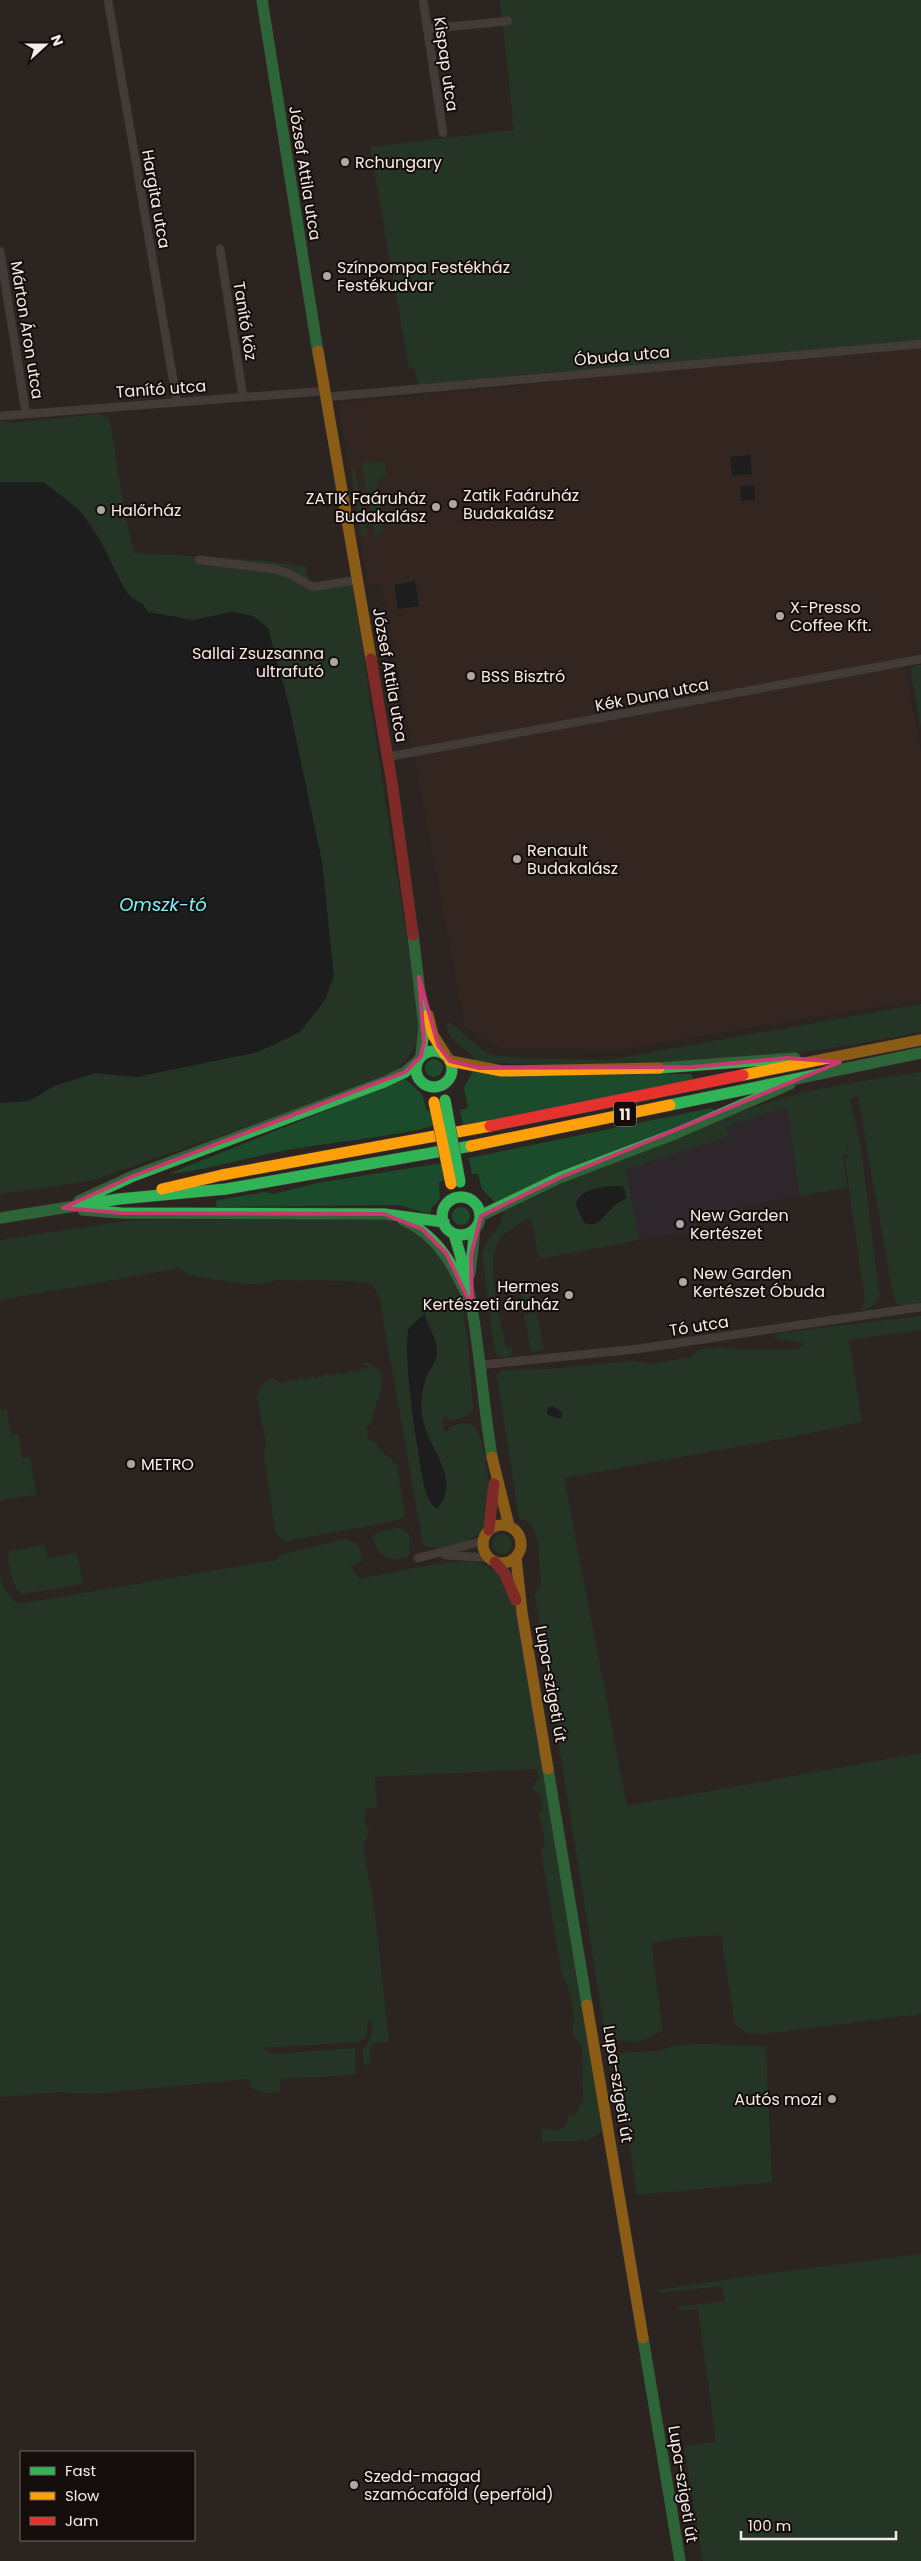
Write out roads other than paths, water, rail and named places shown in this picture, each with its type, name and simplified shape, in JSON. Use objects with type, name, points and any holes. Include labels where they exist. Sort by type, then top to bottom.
[{"type":"main road","name":"József Attila utca","points":[[262,0],[318,351],[387,756],[419,977],[424,1026],[419,1059]]},
{"type":"main road","name":"József Attila utca","points":[[419,977],[434,1035],[447,1058]]},
{"type":"main road","name":"11","points":[[119,1199],[222,1175],[464,1131],[921,1040]]},
{"type":"main road","points":[[63,1208],[133,1176],[384,1082],[405,1072],[432,1050],[447,1058],[479,1068],[502,1071],[693,1067],[787,1058],[815,1060]]},
{"type":"main road","name":"11","points":[[0,1218],[119,1199],[226,1189],[351,1169],[484,1144],[921,1053]]},
{"type":"main road","points":[[447,1058],[451,1073],[445,1083],[440,1101],[455,1183],[451,1201],[444,1211],[444,1222],[454,1234],[464,1235],[476,1229],[480,1216],[476,1205],[467,1199],[455,1183]]},
{"type":"main road","points":[[419,1059],[416,1073],[440,1101]]},
{"type":"main road","points":[[480,1216],[559,1178],[676,1133],[814,1074]]},
{"type":"main road","points":[[427,1086],[436,1087],[445,1083]]},
{"type":"main road","points":[[451,1201],[460,1198],[467,1199]]},
{"type":"main road","points":[[63,1208],[121,1213],[384,1214],[444,1222]]},
{"type":"main road","points":[[384,1214],[422,1229],[446,1253],[472,1307]]},
{"type":"main road","name":"Lupa-szigeti út","points":[[472,1307],[471,1255],[476,1229]]},
{"type":"main road","name":"Lupa-szigeti út","points":[[454,1234],[461,1250],[472,1307],[492,1450],[509,1526],[519,1535],[521,1541],[521,1547],[516,1558],[522,1613],[680,2561]]},
{"type":"main road","name":"Lupa-szigeti út","points":[[492,1450],[494,1496],[490,1530],[483,1541],[484,1550],[505,1574],[522,1613]]},
{"type":"main road","points":[[490,1530],[499,1525],[509,1526]]},
{"type":"main road","points":[[492,1560],[506,1564],[516,1558]]},
{"type":"street","name":"Hargita utca","points":[[108,0],[177,402]]},
{"type":"street","name":"Kispap utca","points":[[423,0],[442,133]]},
{"type":"street","points":[[427,29],[508,21]]},
{"type":"street","name":"Tanító köz","points":[[220,250],[243,396]]},
{"type":"street","name":"Márton Áron utca","points":[[0,251],[26,414]]},
{"type":"street","name":"Óbuda utca","points":[[326,394],[921,344]]},
{"type":"street","name":"Tanító utca","points":[[0,416],[243,396],[326,394]]},
{"type":"street","points":[[199,560],[274,569],[290,574],[313,587],[357,580]]},
{"type":"street","name":"Kék Duna utca","points":[[387,756],[921,658]]},
{"type":"street","name":"Tó utca","points":[[480,1366],[636,1349],[921,1306]]},
{"type":"street","points":[[418,1558],[483,1541]]},
{"type":"street","points":[[435,1555],[492,1560]]},
{"type":"water","points":[[750,455],[752,474],[732,476],[730,457]]},
{"type":"water","name":"Omszk-tó","points":[[0,482],[44,482],[79,510],[103,546],[124,588],[131,598],[143,604],[148,612],[193,620],[232,612],[253,616],[268,628],[289,705],[322,862],[334,976],[325,1000],[300,1032],[258,1052],[137,1077],[95,1073],[54,1086],[29,1101],[0,1103]]},
{"type":"water","points":[[754,485],[755,500],[741,501],[740,486]]},
{"type":"water","points":[[415,581],[419,606],[398,609],[394,585]]},
{"type":"water","points":[[622,1186],[625,1189],[626,1198],[614,1206],[597,1223],[584,1223],[576,1205],[580,1196],[593,1189]]},
{"type":"water","points":[[425,1313],[437,1347],[437,1353],[424,1383],[422,1413],[428,1435],[443,1466],[447,1488],[444,1498],[437,1509],[428,1498],[422,1475],[415,1433],[407,1359],[409,1328]]},
{"type":"water","points":[[553,1406],[562,1412],[562,1418],[556,1418],[547,1414],[548,1407]]},
{"type":"place","name":"Rchungary","points":[[345,162]]},
{"type":"place","name":"Színpompa Festékház Festékudvar","points":[[327,276]]},
{"type":"place","name":"Zatik Faáruház Budakalász","points":[[453,504]]},
{"type":"place","name":"ZATIK Faáruház Budakalász","points":[[436,507]]},
{"type":"place","name":"Halőrház","points":[[101,510]]},
{"type":"place","name":"X-Presso Coffee Kft.","points":[[780,616]]},
{"type":"place","name":"Sallai Zsuzsanna ultrafutó","points":[[334,662]]},
{"type":"place","name":"BSS Bisztró","points":[[471,676]]},
{"type":"place","name":"Renault Budakalász","points":[[517,859]]},
{"type":"place","name":"New Garden Kertészet","points":[[680,1224]]},
{"type":"place","name":"New Garden Kertészet Óbuda","points":[[683,1282]]},
{"type":"place","name":"Hermes Kertészeti áruház","points":[[569,1295]]},
{"type":"place","name":"METRO","points":[[131,1464]]},
{"type":"place","name":"Autós mozi","points":[[832,2099]]},
{"type":"place","name":"Szedd-magad szamócaföld (eperföld)","points":[[354,2485]]}]
